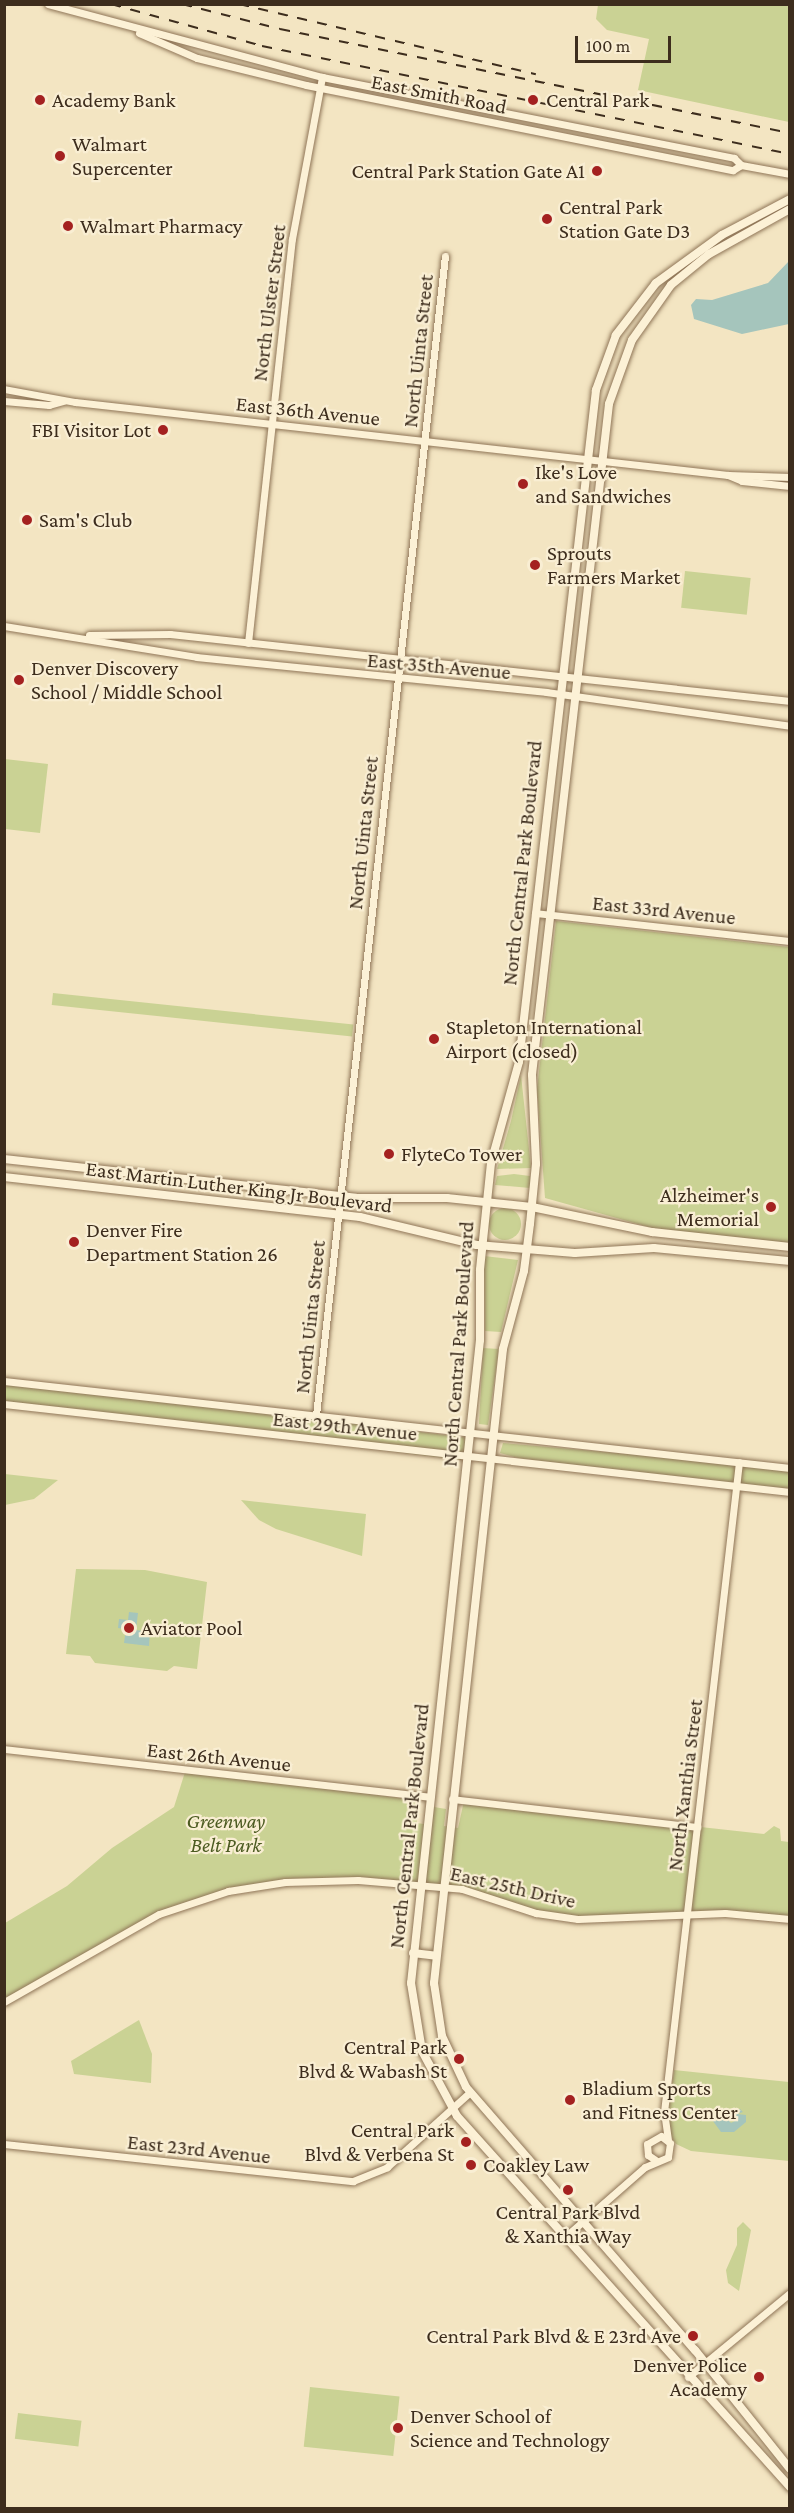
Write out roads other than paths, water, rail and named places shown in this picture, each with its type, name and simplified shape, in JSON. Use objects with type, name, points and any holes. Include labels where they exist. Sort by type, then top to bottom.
[{"type":"main road","name":"North Central Park Boulevard","points":[[789,202],[693,253],[638,302],[616,335],[599,376],[586,458],[518,1067],[496,1141],[487,1203],[483,1245],[481,1331],[421,1873],[411,1992],[416,2031],[429,2068],[453,2109],[688,2377],[789,2487]]},
{"type":"main road","name":"North Central Park Boulevard","points":[[789,202],[709,254],[658,300],[618,373],[601,460],[532,1081],[536,1144],[528,1250],[504,1342],[442,1888],[435,1992],[442,2036],[470,2092],[703,2363],[789,2469]]},
{"type":"main road","name":"East Martin Luther King Jr Boulevard","points":[[4,1159],[340,1197],[532,1207],[652,1232],[789,1247]]},
{"type":"main road","name":"East Martin Luther King Jr Boulevard","points":[[4,1177],[338,1214],[483,1245],[528,1250],[574,1253],[654,1248],[789,1261]]},
{"type":"main road","points":[[413,1953],[436,1956]]},
{"type":"street","name":"East Smith Road","points":[[48,4],[135,30],[322,77],[734,158],[741,165],[789,174]]},
{"type":"street","name":"East Smith Road","points":[[135,30],[197,58],[320,88],[733,170],[741,165]]},
{"type":"street","name":"North Ulster Street","points":[[248,643],[292,239],[322,77]]},
{"type":"street","name":"North Uinta Street","points":[[316,1415],[445,256]]},
{"type":"street","name":"East 36th Avenue","points":[[4,389],[44,393],[63,401],[586,458],[728,475],[789,486]]},
{"type":"street","name":"East 36th Avenue","points":[[4,401],[43,405],[63,401]]},
{"type":"street","name":"East 36th Avenue","points":[[728,475],[789,477]]},
{"type":"street","name":"East 35th Avenue","points":[[4,626],[86,636],[197,657],[559,694],[789,726]]},
{"type":"street","name":"East 35th Avenue","points":[[86,636],[161,634],[577,681],[789,701]]},
{"type":"street","name":"East 33rd Avenue","points":[[535,913],[789,941]]},
{"type":"street","name":"East 29th Avenue","points":[[4,1381],[789,1468]]},
{"type":"street","name":"East 29th Avenue","points":[[4,1404],[789,1492]]},
{"type":"street","name":"North Xanthia Street","points":[[668,2140],[664,2112],[739,1462]]},
{"type":"street","name":"East 26th Avenue","points":[[4,1749],[430,1797]]},
{"type":"street","points":[[452,1799],[697,1827]]},
{"type":"street","name":"East 25th Drive","points":[[4,2002],[133,1927],[212,1896],[315,1879],[420,1885],[470,1891],[536,1913],[578,1919],[687,1914],[789,1919]]},
{"type":"street","name":"East 23rd Avenue","points":[[4,2144],[339,2181],[364,2179],[387,2167],[470,2092]]},
{"type":"street","name":"North Xanthia Street","points":[[654,2136],[664,2112]]},
{"type":"street","points":[[565,2237],[633,2177],[670,2154],[668,2140],[654,2136],[633,2177]]},
{"type":"street","points":[[646,2151],[657,2161]]},
{"type":"street","points":[[688,2377],[789,2293]]},
{"type":"water","points":[[789,261],[789,324],[742,334],[694,319],[691,305],[696,299],[712,300],[768,283]]},
{"type":"water","name":"Aviator Pool","points":[[129,1612],[138,1613],[136,1630],[150,1632],[149,1646],[124,1643],[126,1629],[118,1628],[119,1619],[128,1620]]},
{"type":"water","points":[[719,2109],[731,2123],[735,2121],[734,2111],[740,2109],[743,2112],[737,2114],[746,2115],[746,2122],[734,2132],[721,2132],[710,2117]]},
{"type":"railway","points":[[111,4],[262,46],[790,154]]},
{"type":"railway","points":[[182,4],[280,29],[790,133]]},
{"type":"railway","points":[[239,4],[536,74]]},
{"type":"place","name":"Academy Bank","points":[[40,100]]},
{"type":"place","name":"Central Park","points":[[533,100]]},
{"type":"place","name":"Walmart Supercenter","points":[[60,156]]},
{"type":"place","name":"Central Park Station Gate A1","points":[[597,171]]},
{"type":"place","name":"Central Park Station Gate D3","points":[[547,219]]},
{"type":"place","name":"Walmart Pharmacy","points":[[68,226]]},
{"type":"place","name":"FBI Visitor Lot","points":[[163,430]]},
{"type":"place","name":"Ike's Love and Sandwiches","points":[[523,484]]},
{"type":"place","name":"Sam's Club","points":[[27,520]]},
{"type":"place","name":"Sprouts Farmers Market","points":[[535,565]]},
{"type":"place","name":"Denver Discovery School / Middle School","points":[[19,680]]},
{"type":"place","name":"Stapleton International Airport (closed)","points":[[434,1039]]},
{"type":"place","name":"FlyteCo Tower","points":[[389,1154]]},
{"type":"place","name":"Alzheimer's Memorial","points":[[771,1207]]},
{"type":"place","name":"Denver Fire Department Station 26","points":[[74,1242]]},
{"type":"place","name":"Aviator Pool","points":[[129,1628]]},
{"type":"place","name":"Central Park Blvd & Wabash St","points":[[459,2059]]},
{"type":"place","name":"Bladium Sports and Fitness Center","points":[[570,2100]]},
{"type":"place","name":"Central Park Blvd & Verbena St","points":[[466,2142]]},
{"type":"place","name":"Coakley Law","points":[[471,2165]]},
{"type":"place","name":"Central Park Blvd & Xanthia Way","points":[[568,2190]]},
{"type":"place","name":"Central Park Blvd & E 23rd Ave","points":[[693,2336]]},
{"type":"place","name":"Denver Police Academy","points":[[759,2377]]},
{"type":"place","name":"Denver School of Science and Technology","points":[[398,2428]]},
{"type":"park label","name":"Greenway Belt Park","points":[[226,1833]]}]
